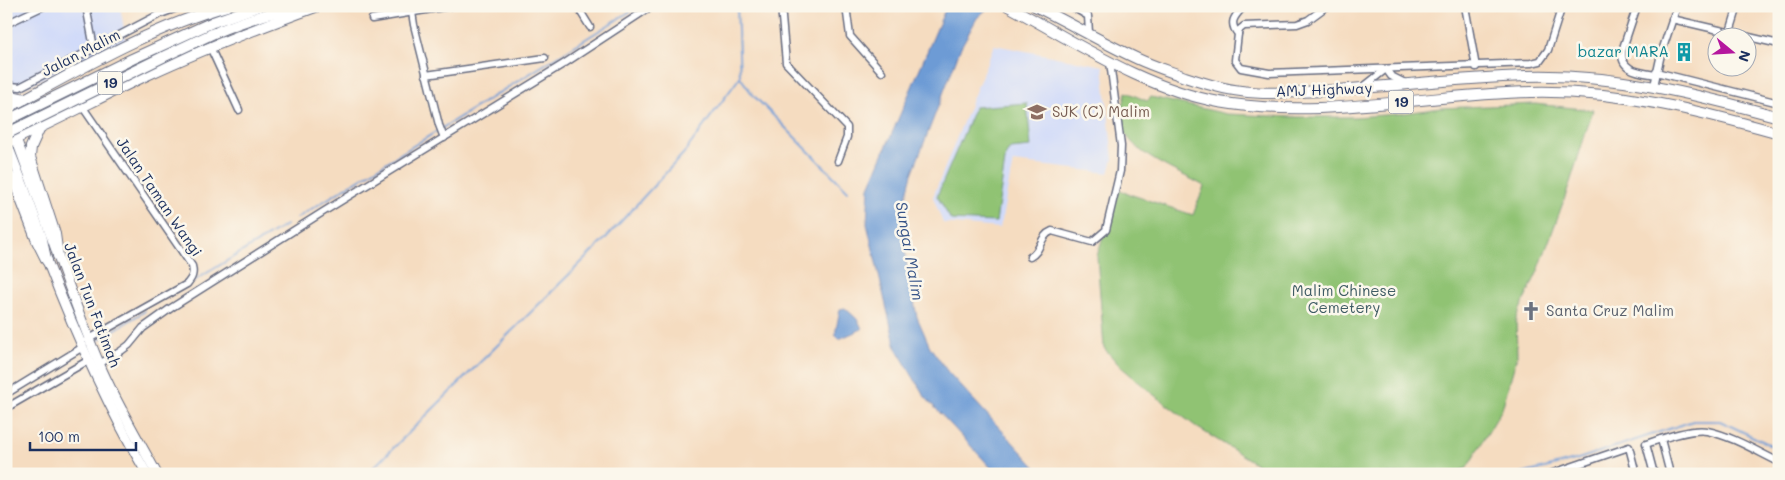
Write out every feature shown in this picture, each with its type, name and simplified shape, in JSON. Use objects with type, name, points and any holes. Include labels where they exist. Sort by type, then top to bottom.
[{"type":"main road","name":"Jalan Malim","points":[[6,111],[25,99],[141,39],[227,6]]},
{"type":"main road","name":"19","points":[[6,121],[132,59],[213,22],[260,6]]},
{"type":"main road","name":"19","points":[[8,140],[195,41],[260,17],[304,6]]},
{"type":"main road","points":[[6,111],[8,140],[40,127],[149,74],[210,47],[318,6]]},
{"type":"main road","name":"AMJ Highway","points":[[1008,6],[1126,71],[1169,88],[1217,101],[1285,108],[1321,108],[1492,94],[1572,92],[1661,103],[1779,133]]},
{"type":"main road","name":"AMJ Highway","points":[[1038,8],[1089,33],[1118,50],[1156,67],[1231,90],[1266,93],[1361,89],[1475,78],[1544,76],[1615,80],[1654,86],[1779,117]]},
{"type":"main road","points":[[6,95],[25,99]]},
{"type":"main road","points":[[40,127],[31,147],[30,157],[55,234],[58,256]]},
{"type":"main road","name":"Jalan Tun Fatimah","points":[[8,140],[58,256],[99,364],[123,413],[157,474]]},
{"type":"main road","name":"Jalan Tun Fatimah","points":[[8,140],[42,238],[48,261],[88,360],[124,434],[147,474]]},
{"type":"main road","points":[[6,172],[14,181],[37,241],[48,261]]},
{"type":"street","points":[[24,6],[26,15]]},
{"type":"street","points":[[6,24],[44,6]]},
{"type":"street","points":[[86,6],[94,48]]},
{"type":"street","points":[[6,83],[20,87],[158,14],[182,6]]},
{"type":"street","points":[[372,19],[411,9],[450,6]]},
{"type":"street","points":[[577,6],[590,27]]},
{"type":"street","points":[[99,364],[129,345],[143,328],[171,308],[281,238],[441,131],[652,6]]},
{"type":"street","points":[[781,6],[786,63],[847,128],[847,137],[838,161]]},
{"type":"street","points":[[846,6],[850,36],[882,72]]},
{"type":"street","points":[[1071,6],[1088,16],[1089,33]]},
{"type":"street","points":[[1238,34],[1232,26],[1232,22],[1244,6]]},
{"type":"street","points":[[1327,6],[1308,20],[1297,24],[1244,26],[1239,30],[1235,60],[1241,68],[1269,73],[1531,63],[1540,61],[1548,50],[1562,6]]},
{"type":"street","points":[[1465,6],[1476,66]]},
{"type":"street","points":[[1637,6],[1624,44],[1622,57],[1623,62],[1629,68],[1635,71],[1656,74],[1779,103]]},
{"type":"street","points":[[1654,86],[1676,6]]},
{"type":"street","points":[[1731,28],[1738,6]]},
{"type":"street","points":[[411,9],[441,131]]},
{"type":"street","points":[[1672,19],[1712,28]]},
{"type":"street","points":[[1758,39],[1779,44]]},
{"type":"street","points":[[210,47],[239,110]]},
{"type":"street","points":[[426,75],[545,58]]},
{"type":"street","points":[[1030,257],[1036,254],[1044,236],[1052,231],[1092,242],[1106,230],[1121,161],[1121,146],[1110,62]]},
{"type":"street","points":[[1361,89],[1386,69]]},
{"type":"street","points":[[1386,69],[1391,76],[1409,84]]},
{"type":"street","name":"Jalan Taman Wangi","points":[[82,106],[192,266],[194,272],[192,279],[187,284],[89,339]]},
{"type":"street","points":[[6,394],[83,347]]},
{"type":"street","points":[[6,408],[88,360]]},
{"type":"street","points":[[1654,474],[1646,444],[1682,434],[1705,431],[1730,439],[1779,462]]},
{"type":"street","points":[[1661,439],[1670,474]]},
{"type":"street","points":[[1550,474],[1629,447],[1636,474]]},
{"type":"shaded area","points":[[6,6],[120,6],[126,40],[6,96]]},
{"type":"shaded area","name":"SJK (C) Malim","points":[[994,45],[1103,66],[1113,159],[1109,173],[1013,162],[1000,228],[943,223],[933,197]]},
{"type":"green space","name":"Malim Chinese Cemetery","points":[[1126,92],[1147,101],[1151,97],[1227,114],[1291,117],[1355,117],[1441,108],[1535,104],[1593,110],[1568,189],[1538,271],[1516,318],[1517,356],[1502,409],[1467,468],[1450,474],[1285,474],[1258,465],[1198,428],[1154,395],[1120,366],[1104,348],[1097,256],[1117,190],[1193,215],[1204,186],[1156,161],[1134,144],[1126,134],[1121,123],[1121,112]]},
{"type":"green space","points":[[1027,103],[1031,147],[1010,149],[1006,154],[996,222],[951,220],[937,196],[975,107]]},
{"type":"water","points":[[948,6],[990,6],[977,18],[961,47],[912,174],[903,209],[906,259],[917,317],[930,347],[948,372],[1042,474],[997,474],[925,397],[896,348],[867,224],[869,187]]},
{"type":"water","points":[[845,308],[858,320],[862,329],[839,339],[835,335],[840,309]]},
{"type":"waterway","points":[[297,218],[639,6]]},
{"type":"waterway","points":[[737,6],[740,77],[753,95],[848,191]]},
{"type":"waterway","points":[[367,474],[603,241],[684,153],[740,77]]},
{"type":"waterway","points":[[192,282],[286,225]]},
{"type":"waterway","points":[[98,340],[145,311]]},
{"type":"waterway","points":[[51,370],[72,357]]},
{"type":"waterway","points":[[1522,474],[1575,460],[1693,421],[1720,421],[1779,449]]},
{"type":"place","name":"bazar MARA","points":[[1684,52]]},
{"type":"place","name":"SJK (C) Malim","points":[[1037,112]]},
{"type":"place","name":"Santa Cruz Malim","points":[[1531,311]]},
{"type":"water label","name":"Sungai Malim","points":[[910,251]]}]
